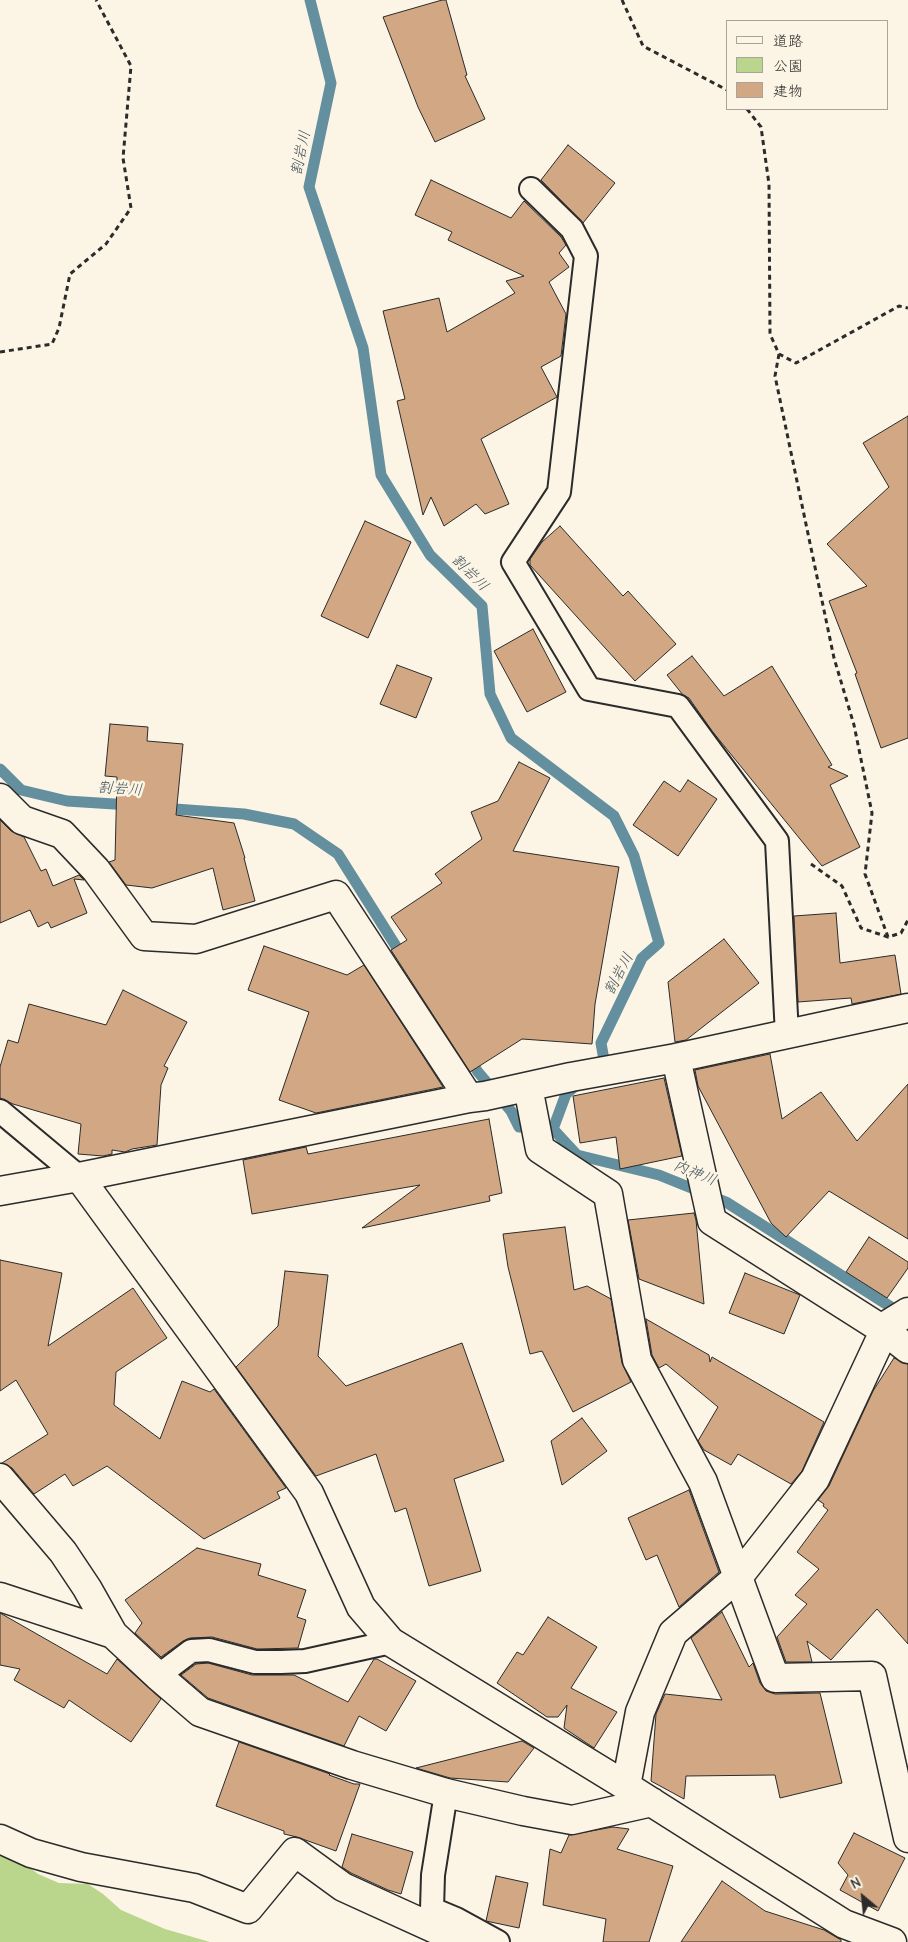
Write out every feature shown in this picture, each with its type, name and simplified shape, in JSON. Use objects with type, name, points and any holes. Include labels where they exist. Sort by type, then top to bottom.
[{"type":"street","points":[[0,798],[22,820],[62,834],[96,870],[144,936],[196,939],[336,895],[504,1095],[538,1142],[540,1149],[608,1194],[637,1360],[703,1482],[775,1678],[872,1676],[908,1838]]},
{"type":"street","points":[[0,1191],[504,1095],[572,1077],[676,1058],[908,1008]]},
{"type":"street","points":[[676,1058],[712,1222],[893,1322],[908,1349]]},
{"type":"street","points":[[79,1177],[309,1493],[361,1606],[391,1642],[652,1802],[844,1924],[892,1942]]},
{"type":"street","points":[[626,1786],[640,1712],[673,1633],[738,1576],[815,1479],[893,1322]]},
{"type":"street","points":[[0,1478],[62,1552],[87,1588],[113,1634],[200,1712],[352,1765],[446,1793],[572,1820],[652,1802]]},
{"type":"street","points":[[0,1597],[113,1634]]},
{"type":"street","points":[[0,1839],[30,1853],[81,1867],[194,1888],[248,1909],[295,1852],[343,1887],[464,1942]]},
{"type":"lane","points":[[531,188],[572,229],[586,256],[559,492],[513,562],[589,689],[678,706],[777,841],[787,1035]]},
{"type":"lane","points":[[0,1111],[79,1177]]},
{"type":"lane","points":[[158,1676],[191,1651],[209,1650],[255,1662],[281,1662],[306,1660],[391,1642]]},
{"type":"lane","points":[[446,1793],[433,1875],[432,1909],[456,1919],[498,1942]]},
{"type":"path","points":[[0,352],[52,344],[59,328],[70,274],[106,244],[132,208],[123,158],[131,66],[96,0]]},
{"type":"path","points":[[622,0],[643,46],[726,89]]},
{"type":"path","points":[[748,110],[761,127],[769,184],[770,334],[779,354],[775,376],[834,658],[854,724],[872,813],[865,874],[888,937]]},
{"type":"path","points":[[779,354],[796,363],[899,306],[908,308]]},
{"type":"path","points":[[777,841],[842,886],[861,928],[888,937],[901,933],[908,920]]},
{"type":"green space","points":[[0,1856],[22,1862],[38,1874],[59,1883],[88,1884],[121,1910],[165,1929],[210,1942],[0,1942]]},
{"type":"building","points":[[446,0],[467,75],[465,76],[485,119],[435,142],[418,107],[383,17]]},
{"type":"building","points":[[568,145],[615,183],[583,223],[541,180]]},
{"type":"building","points":[[431,180],[511,218],[524,201],[561,237],[566,245],[559,253],[569,267],[549,282],[566,314],[561,356],[541,367],[557,397],[481,439],[509,504],[485,514],[476,504],[444,526],[431,497],[423,515],[397,401],[405,399],[383,311],[439,298],[447,332],[515,293],[506,281],[524,276],[448,240],[452,232],[415,215]]},
{"type":"building","points":[[908,416],[908,738],[881,748],[855,674],[857,673],[829,601],[867,586],[827,544],[889,487],[863,443]]},
{"type":"building","points":[[365,521],[411,542],[368,638],[321,616]]},
{"type":"building","points":[[560,526],[623,596],[628,591],[676,644],[635,681],[530,565],[530,559],[542,542]]},
{"type":"building","points":[[533,629],[566,692],[527,712],[494,651]]},
{"type":"building","points":[[692,656],[724,696],[772,666],[832,765],[828,767],[848,776],[830,785],[860,847],[822,866],[712,731],[689,698],[683,695],[667,675]]},
{"type":"building","points":[[397,665],[432,678],[416,718],[380,704]]},
{"type":"building","points":[[110,724],[148,727],[147,741],[183,744],[176,815],[234,823],[245,858],[255,901],[223,910],[213,868],[152,888],[126,885],[109,862],[115,860],[117,777],[105,776]]},
{"type":"building","points":[[519,762],[550,778],[513,851],[619,867],[595,1004],[592,1044],[522,1039],[470,1072],[391,950],[407,940],[391,917],[442,883],[435,874],[482,839],[471,812],[498,801]]},
{"type":"building","points":[[688,780],[717,799],[678,856],[633,825],[664,781],[680,792]]},
{"type":"building","points":[[0,820],[11,831],[24,837],[41,871],[46,869],[53,886],[79,875],[84,880],[74,879],[87,913],[51,928],[48,922],[38,927],[30,910],[0,923]]},
{"type":"building","points":[[836,913],[840,963],[895,955],[901,994],[852,1004],[851,998],[798,1002],[794,916]]},
{"type":"building","points":[[724,939],[759,983],[686,1040],[675,1042],[668,982]]},
{"type":"building","points":[[264,946],[347,975],[364,965],[443,1087],[316,1113],[279,1100],[309,1012],[248,990]]},
{"type":"building","points":[[123,990],[187,1022],[164,1066],[168,1068],[161,1085],[157,1145],[125,1152],[112,1150],[112,1154],[103,1156],[78,1154],[81,1124],[13,1104],[0,1098],[0,1067],[8,1040],[18,1043],[29,1004],[106,1025]]},
{"type":"building","points":[[770,1054],[782,1119],[821,1092],[857,1141],[908,1084],[908,1239],[829,1191],[786,1237],[771,1223],[698,1086],[695,1070]]},
{"type":"building","points":[[664,1078],[682,1156],[620,1169],[616,1137],[580,1143],[573,1096]]},
{"type":"building","points":[[489,1119],[502,1193],[489,1196],[490,1201],[362,1228],[420,1185],[252,1214],[243,1160],[306,1147],[308,1154]]},
{"type":"building","points":[[694,1213],[704,1304],[639,1279],[628,1220]]},
{"type":"building","points":[[565,1227],[574,1290],[587,1286],[611,1299],[622,1363],[631,1382],[573,1412],[542,1351],[530,1354],[508,1267],[503,1234]]},
{"type":"building","points":[[869,1237],[908,1262],[908,1268],[887,1298],[846,1272]]},
{"type":"building","points":[[0,1260],[62,1273],[48,1346],[133,1288],[167,1338],[116,1372],[114,1405],[160,1439],[182,1381],[210,1392],[214,1389],[286,1488],[277,1492],[280,1498],[204,1539],[107,1466],[73,1486],[65,1474],[34,1494],[12,1468],[2,1463],[48,1434],[16,1380],[0,1391]]},
{"type":"building","points":[[285,1271],[328,1275],[318,1356],[346,1386],[462,1343],[504,1461],[454,1479],[481,1571],[429,1586],[406,1508],[395,1512],[376,1454],[316,1476],[236,1367],[278,1326]]},
{"type":"building","points":[[745,1273],[800,1295],[784,1334],[729,1313]]},
{"type":"building","points":[[646,1319],[709,1355],[710,1362],[712,1357],[824,1422],[802,1471],[791,1484],[738,1454],[731,1465],[704,1450],[698,1441],[718,1407],[666,1364],[659,1368],[652,1355]]},
{"type":"building","points":[[894,1358],[908,1364],[908,1644],[877,1609],[831,1660],[807,1641],[812,1662],[786,1662],[777,1637],[807,1604],[795,1595],[819,1569],[797,1552],[828,1510],[818,1500],[829,1486],[873,1391]]},
{"type":"building","points":[[582,1418],[607,1451],[562,1485],[551,1441]]},
{"type":"building","points":[[689,1490],[719,1572],[679,1607],[657,1555],[646,1560],[628,1518]]},
{"type":"building","points":[[197,1548],[261,1564],[258,1575],[306,1590],[297,1617],[306,1620],[298,1648],[257,1649],[212,1637],[190,1638],[161,1657],[135,1633],[142,1623],[125,1600]]},
{"type":"building","points":[[722,1612],[749,1667],[753,1663],[760,1683],[766,1691],[775,1694],[820,1693],[842,1783],[780,1798],[775,1775],[686,1776],[684,1799],[651,1781],[656,1714],[665,1694],[722,1700],[691,1638]]},
{"type":"building","points":[[0,1613],[107,1674],[117,1659],[161,1699],[131,1742],[69,1700],[64,1708],[14,1680],[20,1669],[0,1665]]},
{"type":"building","points":[[548,1617],[597,1647],[571,1688],[617,1712],[594,1748],[564,1728],[567,1705],[558,1717],[547,1717],[497,1683],[517,1652],[523,1655]]},
{"type":"building","points":[[374,1659],[416,1681],[386,1731],[359,1716],[344,1746],[208,1698],[181,1675],[196,1664],[208,1663],[252,1675],[294,1675],[348,1702]]},
{"type":"building","points":[[522,1741],[534,1748],[508,1782],[450,1778],[416,1768]]},
{"type":"building","points":[[239,1742],[354,1784],[360,1784],[336,1851],[284,1834],[284,1831],[216,1806]]},
{"type":"building","points":[[613,1827],[629,1829],[617,1849],[673,1866],[649,1942],[603,1942],[606,1919],[543,1905],[550,1849],[561,1853],[569,1835]]},
{"type":"building","points":[[854,1833],[905,1858],[878,1911],[840,1890],[848,1875],[838,1863]]},
{"type":"building","points":[[352,1834],[413,1852],[401,1894],[388,1890],[342,1867]]},
{"type":"building","points":[[496,1876],[528,1883],[519,1928],[486,1921]]},
{"type":"building","points":[[722,1881],[765,1911],[824,1930],[841,1940],[841,1942],[681,1942]]},
{"type":"waterway","name":"割岩川","points":[[310,0],[331,83],[309,187],[363,348],[381,475],[430,555],[482,606],[490,694],[511,738],[614,816],[634,856],[659,943],[642,958],[601,1043],[604,1060],[595,1068]]},
{"type":"waterway","name":"割岩川","points":[[0,769],[21,790],[67,801],[130,805]]},
{"type":"waterway","name":"割岩川","points":[[161,808],[244,814],[294,824],[338,854],[404,959]]},
{"type":"waterway","name":"内神川","points":[[468,1057],[478,1072],[511,1111],[519,1127],[553,1129],[577,1155],[659,1175],[726,1202],[902,1314]]},
{"type":"waterway","name":"割岩川","points":[[553,1129],[566,1094],[580,1082]]}]
